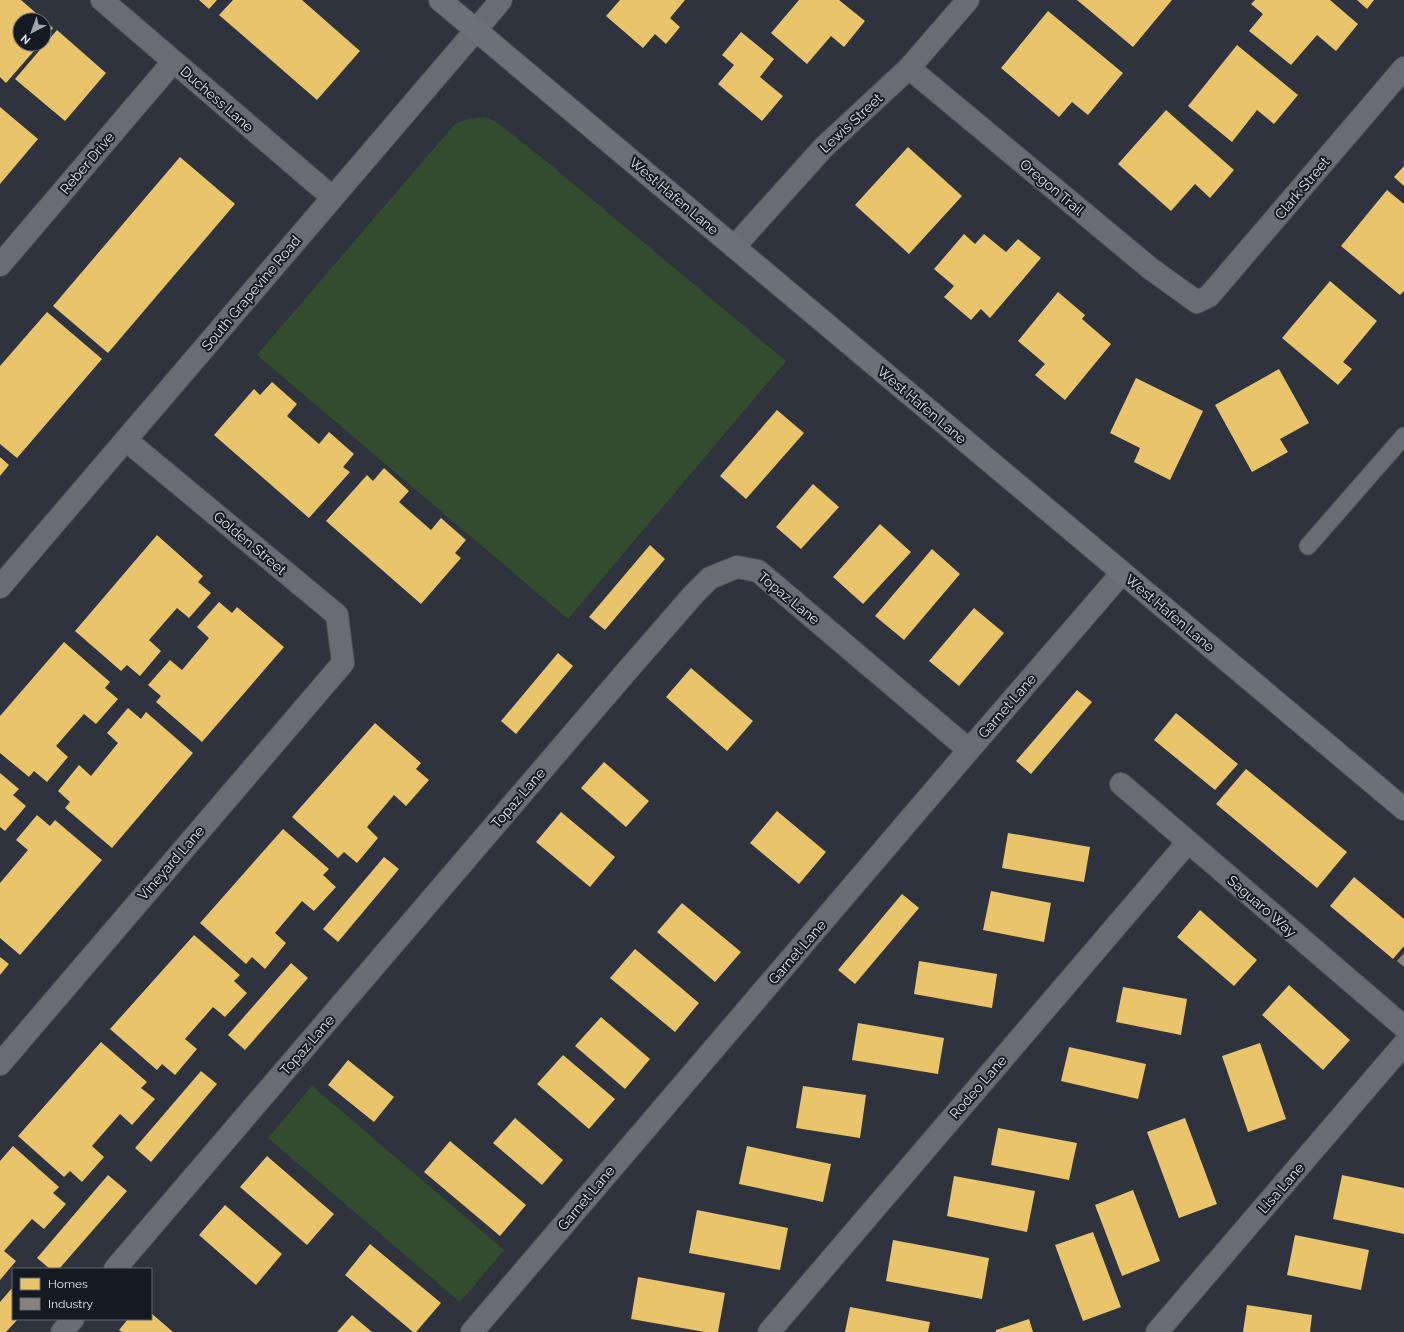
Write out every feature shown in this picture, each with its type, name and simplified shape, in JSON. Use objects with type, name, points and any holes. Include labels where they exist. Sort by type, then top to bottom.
[{"type":"main road","name":"West Hafen Lane","points":[[440,0],[1404,809]]},
{"type":"street","name":"Duchess Lane","points":[[102,0],[332,197]]},
{"type":"street","name":"South Grapevine Road","points":[[0,587],[501,0]]},
{"type":"street","name":"Lewis Street","points":[[734,247],[824,147],[909,68],[968,0]]},
{"type":"street","name":"Reber Drive","points":[[0,265],[173,62]]},
{"type":"street","name":"Oregon Trail","points":[[909,68],[1151,268],[1196,302]]},
{"type":"street","name":"Clark Street","points":[[1196,302],[1209,296],[1404,68]]},
{"type":"street","name":"Golden Street","points":[[126,440],[337,615],[343,664]]},
{"type":"street","name":"Topaz Lane","points":[[116,1268],[631,666],[694,594],[710,578],[737,568],[758,571],[969,750]]},
{"type":"street","name":"Garnet Lane","points":[[472,1332],[1122,573]]},
{"type":"street","name":"Vineyard Lane","points":[[0,1064],[343,664]]},
{"type":"street","name":"Saguaro Way","points":[[1121,784],[1404,1027]]},
{"type":"street","name":"Rodeo Lane","points":[[769,1332],[1188,842]]},
{"type":"street","name":"Lisa Lane","points":[[1157,1332],[1404,1044]]},
{"type":"street","points":[[62,1332],[72,1320]]},
{"type":"lane","points":[[1308,546],[1404,436]]},
{"type":"green space","points":[[485,117],[499,124],[547,162],[786,361],[568,619],[257,355],[455,124],[467,119]]},
{"type":"green space","points":[[312,1086],[504,1250],[460,1302],[268,1138]]},
{"type":"building: Homes","points":[[0,0],[21,0],[35,12],[12,12],[12,52],[33,52],[6,83],[0,77]]},
{"type":"building: Homes","points":[[199,0],[217,0],[209,9]]},
{"type":"building: Homes","points":[[233,0],[302,0],[360,51],[317,100],[219,15]]},
{"type":"building: Homes","points":[[620,0],[685,0],[670,18],[680,27],[666,44],[655,34],[643,48],[606,16]]},
{"type":"building: Homes","points":[[799,0],[839,0],[865,21],[844,47],[831,36],[807,64],[771,33]]},
{"type":"building: Homes","points":[[1077,0],[1172,0],[1133,47]]},
{"type":"building: Homes","points":[[1255,0],[1330,0],[1358,24],[1336,51],[1317,35],[1291,65],[1249,31],[1263,14],[1251,4]]},
{"type":"building: Homes","points":[[1357,0],[1374,0],[1367,9]]},
{"type":"building: Homes","points":[[1048,11],[1123,73],[1088,115],[1072,102],[1059,117],[1001,68]]},
{"type":"building: Homes","points":[[57,30],[106,73],[65,121],[15,79],[38,52],[52,52],[52,36]]},
{"type":"building: Homes","points":[[741,32],[774,59],[760,77],[783,96],[762,121],[718,84],[734,65],[722,55]]},
{"type":"building: Homes","points":[[1237,45],[1298,95],[1274,124],[1257,110],[1232,142],[1188,106]]},
{"type":"building: Homes","points":[[0,107],[38,139],[0,184]]},
{"type":"building: Homes","points":[[1166,110],[1234,170],[1210,198],[1195,184],[1171,211],[1118,164]]},
{"type":"building: Homes","points":[[908,147],[962,196],[909,254],[855,205]]},
{"type":"building: Homes","points":[[180,157],[235,204],[108,353],[53,306]]},
{"type":"building: Homes","points":[[1404,166],[1404,186],[1394,177]]},
{"type":"building: Homes","points":[[1387,190],[1404,204],[1404,291],[1400,295],[1341,246]]},
{"type":"building: Homes","points":[[964,234],[975,244],[984,234],[1006,252],[1018,239],[1041,258],[990,318],[981,309],[971,320],[944,297],[954,286],[934,269]]},
{"type":"building: Homes","points":[[1330,281],[1377,321],[1343,362],[1352,369],[1338,385],[1282,338]]},
{"type":"building: Homes","points":[[1058,292],[1085,315],[1082,319],[1111,344],[1065,400],[1035,375],[1045,364],[1018,341]]},
{"type":"building: Homes","points":[[47,312],[102,359],[17,458],[0,444],[0,366]]},
{"type":"building: Homes","points":[[1279,369],[1309,423],[1280,439],[1288,452],[1252,472],[1215,405]]},
{"type":"building: Homes","points":[[1136,378],[1203,411],[1170,480],[1134,462],[1140,448],[1110,433]]},
{"type":"building: Homes","points":[[272,382],[297,404],[287,416],[319,444],[329,432],[354,454],[343,467],[350,472],[309,518],[214,435],[254,389],[260,395]]},
{"type":"building: Homes","points":[[777,410],[804,433],[746,499],[720,476]]},
{"type":"building: Homes","points":[[0,457],[9,465],[0,476]]},
{"type":"building: Homes","points":[[384,468],[409,491],[399,502],[431,530],[441,518],[466,540],[455,553],[461,558],[421,604],[326,521],[367,475],[373,481]]},
{"type":"building: Homes","points":[[813,484],[839,507],[801,549],[776,527]]},
{"type":"building: Homes","points":[[880,524],[911,552],[863,604],[833,577]]},
{"type":"building: Homes","points":[[157,535],[203,576],[198,582],[211,593],[189,618],[177,608],[149,640],[161,651],[140,676],[127,665],[121,671],[75,631]]},
{"type":"building: Homes","points":[[650,545],[665,559],[605,630],[589,617]]},
{"type":"building: Homes","points":[[932,549],[960,574],[904,640],[875,616]]},
{"type":"building: Homes","points":[[219,602],[232,613],[237,607],[284,647],[202,742],[156,702],[161,696],[148,685],[170,660],[182,670],[209,638],[197,627]]},
{"type":"building: Homes","points":[[974,608],[1004,633],[959,686],[929,661]]},
{"type":"building: Homes","points":[[64,642],[110,682],[105,688],[118,699],[96,724],[84,714],[56,746],[68,757],[47,782],[34,771],[29,777],[0,753],[0,716]]},
{"type":"building: Homes","points":[[558,653],[573,666],[516,734],[501,721]]},
{"type":"building: Homes","points":[[691,668],[753,721],[727,751],[666,697]]},
{"type":"building: Homes","points":[[1077,690],[1092,702],[1031,774],[1016,761]]},
{"type":"building: Homes","points":[[128,708],[141,719],[146,712],[193,753],[112,848],[65,808],[70,802],[58,791],[79,765],[91,776],[118,743],[107,733]]},
{"type":"building: Homes","points":[[1176,713],[1238,764],[1215,790],[1154,740]]},
{"type":"building: Homes","points":[[375,723],[421,763],[416,769],[429,780],[406,806],[394,795],[367,827],[378,838],[357,863],[344,852],[338,858],[292,817]]},
{"type":"building: Homes","points":[[604,762],[649,801],[626,827],[581,788]]},
{"type":"building: Homes","points":[[1246,769],[1347,852],[1317,888],[1216,804]]},
{"type":"building: Homes","points":[[0,773],[19,789],[13,795],[26,806],[5,831],[0,827]]},
{"type":"building: Homes","points":[[777,811],[826,852],[799,884],[750,843]]},
{"type":"building: Homes","points":[[561,812],[615,857],[590,887],[536,842]]},
{"type":"building: Homes","points":[[37,815],[50,826],[55,820],[102,860],[20,955],[0,938],[0,883],[28,850],[16,840]]},
{"type":"building: Homes","points":[[283,829],[329,869],[323,875],[336,887],[314,911],[302,901],[275,933],[286,943],[265,969],[252,957],[246,964],[200,923]]},
{"type":"building: Homes","points":[[1008,833],[1090,847],[1084,882],[1002,868]]},
{"type":"building: Homes","points":[[384,857],[399,869],[338,942],[323,929]]},
{"type":"building: Homes","points":[[1354,877],[1404,919],[1404,946],[1393,959],[1330,906]]},
{"type":"building: Homes","points":[[991,891],[1051,903],[1044,942],[983,930]]},
{"type":"building: Homes","points":[[902,894],[919,908],[855,984],[838,970]]},
{"type":"building: Homes","points":[[682,903],[741,952],[715,982],[657,932]]},
{"type":"building: Homes","points":[[1200,910],[1257,960],[1234,986],[1177,937]]},
{"type":"building: Homes","points":[[194,935],[240,975],[234,981],[247,993],[225,1017],[213,1007],[185,1039],[197,1049],[175,1075],[162,1064],[157,1070],[110,1029]]},
{"type":"building: Homes","points":[[635,949],[699,1003],[675,1032],[610,978]]},
{"type":"building: Homes","points":[[0,957],[9,964],[0,975]]},
{"type":"building: Homes","points":[[919,961],[997,974],[992,1008],[914,994]]},
{"type":"building: Homes","points":[[291,963],[308,978],[245,1050],[228,1035]]},
{"type":"building: Homes","points":[[1289,985],[1350,1040],[1323,1070],[1262,1015]]},
{"type":"building: Homes","points":[[1123,987],[1187,999],[1181,1035],[1116,1022]]},
{"type":"building: Homes","points":[[601,1017],[650,1059],[625,1089],[575,1046]]},
{"type":"building: Homes","points":[[858,1023],[944,1038],[938,1074],[852,1060]]},
{"type":"building: Homes","points":[[101,1042],[147,1082],[141,1088],[155,1099],[132,1125],[120,1114],[92,1146],[104,1157],[82,1182],[70,1171],[64,1177],[18,1136]]},
{"type":"building: Homes","points":[[1260,1043],[1286,1119],[1248,1132],[1222,1056]]},
{"type":"building: Homes","points":[[1069,1047],[1146,1064],[1138,1099],[1061,1081]]},
{"type":"building: Homes","points":[[563,1055],[615,1099],[589,1129],[537,1084]]},
{"type":"building: Homes","points":[[348,1060],[394,1097],[374,1122],[328,1085]]},
{"type":"building: Homes","points":[[201,1071],[217,1084],[151,1162],[135,1148]]},
{"type":"building: Homes","points":[[803,1086],[866,1095],[860,1138],[796,1128]]},
{"type":"building: Homes","points":[[515,1118],[563,1160],[542,1185],[493,1143]]},
{"type":"building: Homes","points":[[1185,1118],[1217,1204],[1179,1218],[1147,1132]]},
{"type":"building: Homes","points":[[998,1128],[1077,1143],[1069,1180],[991,1165]]},
{"type":"building: Homes","points":[[450,1141],[526,1205],[500,1236],[424,1172]]},
{"type":"building: Homes","points":[[13,1146],[59,1187],[53,1193],[66,1204],[44,1229],[32,1219],[4,1251],[16,1261],[0,1280],[0,1161]]},
{"type":"building: Homes","points":[[747,1146],[831,1164],[823,1202],[739,1184]]},
{"type":"building: Homes","points":[[267,1156],[334,1214],[307,1245],[240,1187]]},
{"type":"building: Homes","points":[[108,1175],[127,1191],[60,1268],[49,1268],[37,1258]]},
{"type":"building: Homes","points":[[1342,1175],[1404,1188],[1404,1234],[1333,1219]]},
{"type":"building: Homes","points":[[954,1176],[1035,1191],[1027,1232],[947,1216]]},
{"type":"building: Homes","points":[[1133,1190],[1160,1261],[1122,1276],[1095,1205]]},
{"type":"building: Homes","points":[[225,1205],[282,1254],[256,1285],[199,1235]]},
{"type":"building: Homes","points":[[697,1210],[788,1228],[780,1270],[689,1253]]},
{"type":"building: Homes","points":[[1093,1232],[1121,1307],[1083,1321],[1055,1245]]},
{"type":"building: Homes","points":[[1295,1235],[1369,1250],[1361,1290],[1287,1275]]},
{"type":"building: Homes","points":[[893,1240],[989,1258],[982,1299],[886,1281]]},
{"type":"building: Homes","points":[[370,1244],[441,1303],[416,1332],[413,1332],[345,1275]]},
{"type":"building: Homes","points":[[638,1277],[725,1293],[718,1332],[705,1332],[631,1319]]},
{"type":"building: Homes","points":[[12,1288],[12,1320],[17,1320],[6,1332],[0,1332],[0,1302]]},
{"type":"building: Homes","points":[[1247,1305],[1312,1315],[1310,1332],[1243,1332]]},
{"type":"building: Homes","points":[[850,1307],[930,1322],[928,1332],[845,1332]]},
{"type":"building: Homes","points":[[152,1314],[173,1332],[122,1332],[119,1330],[127,1320],[152,1320]]},
{"type":"building: Homes","points":[[352,1315],[372,1332],[337,1332]]},
{"type":"building: Homes","points":[[1029,1319],[1033,1332],[996,1332],[996,1330]]},
{"type":"building: Industry","points":[[1404,953],[1404,967],[1397,961]]}]
